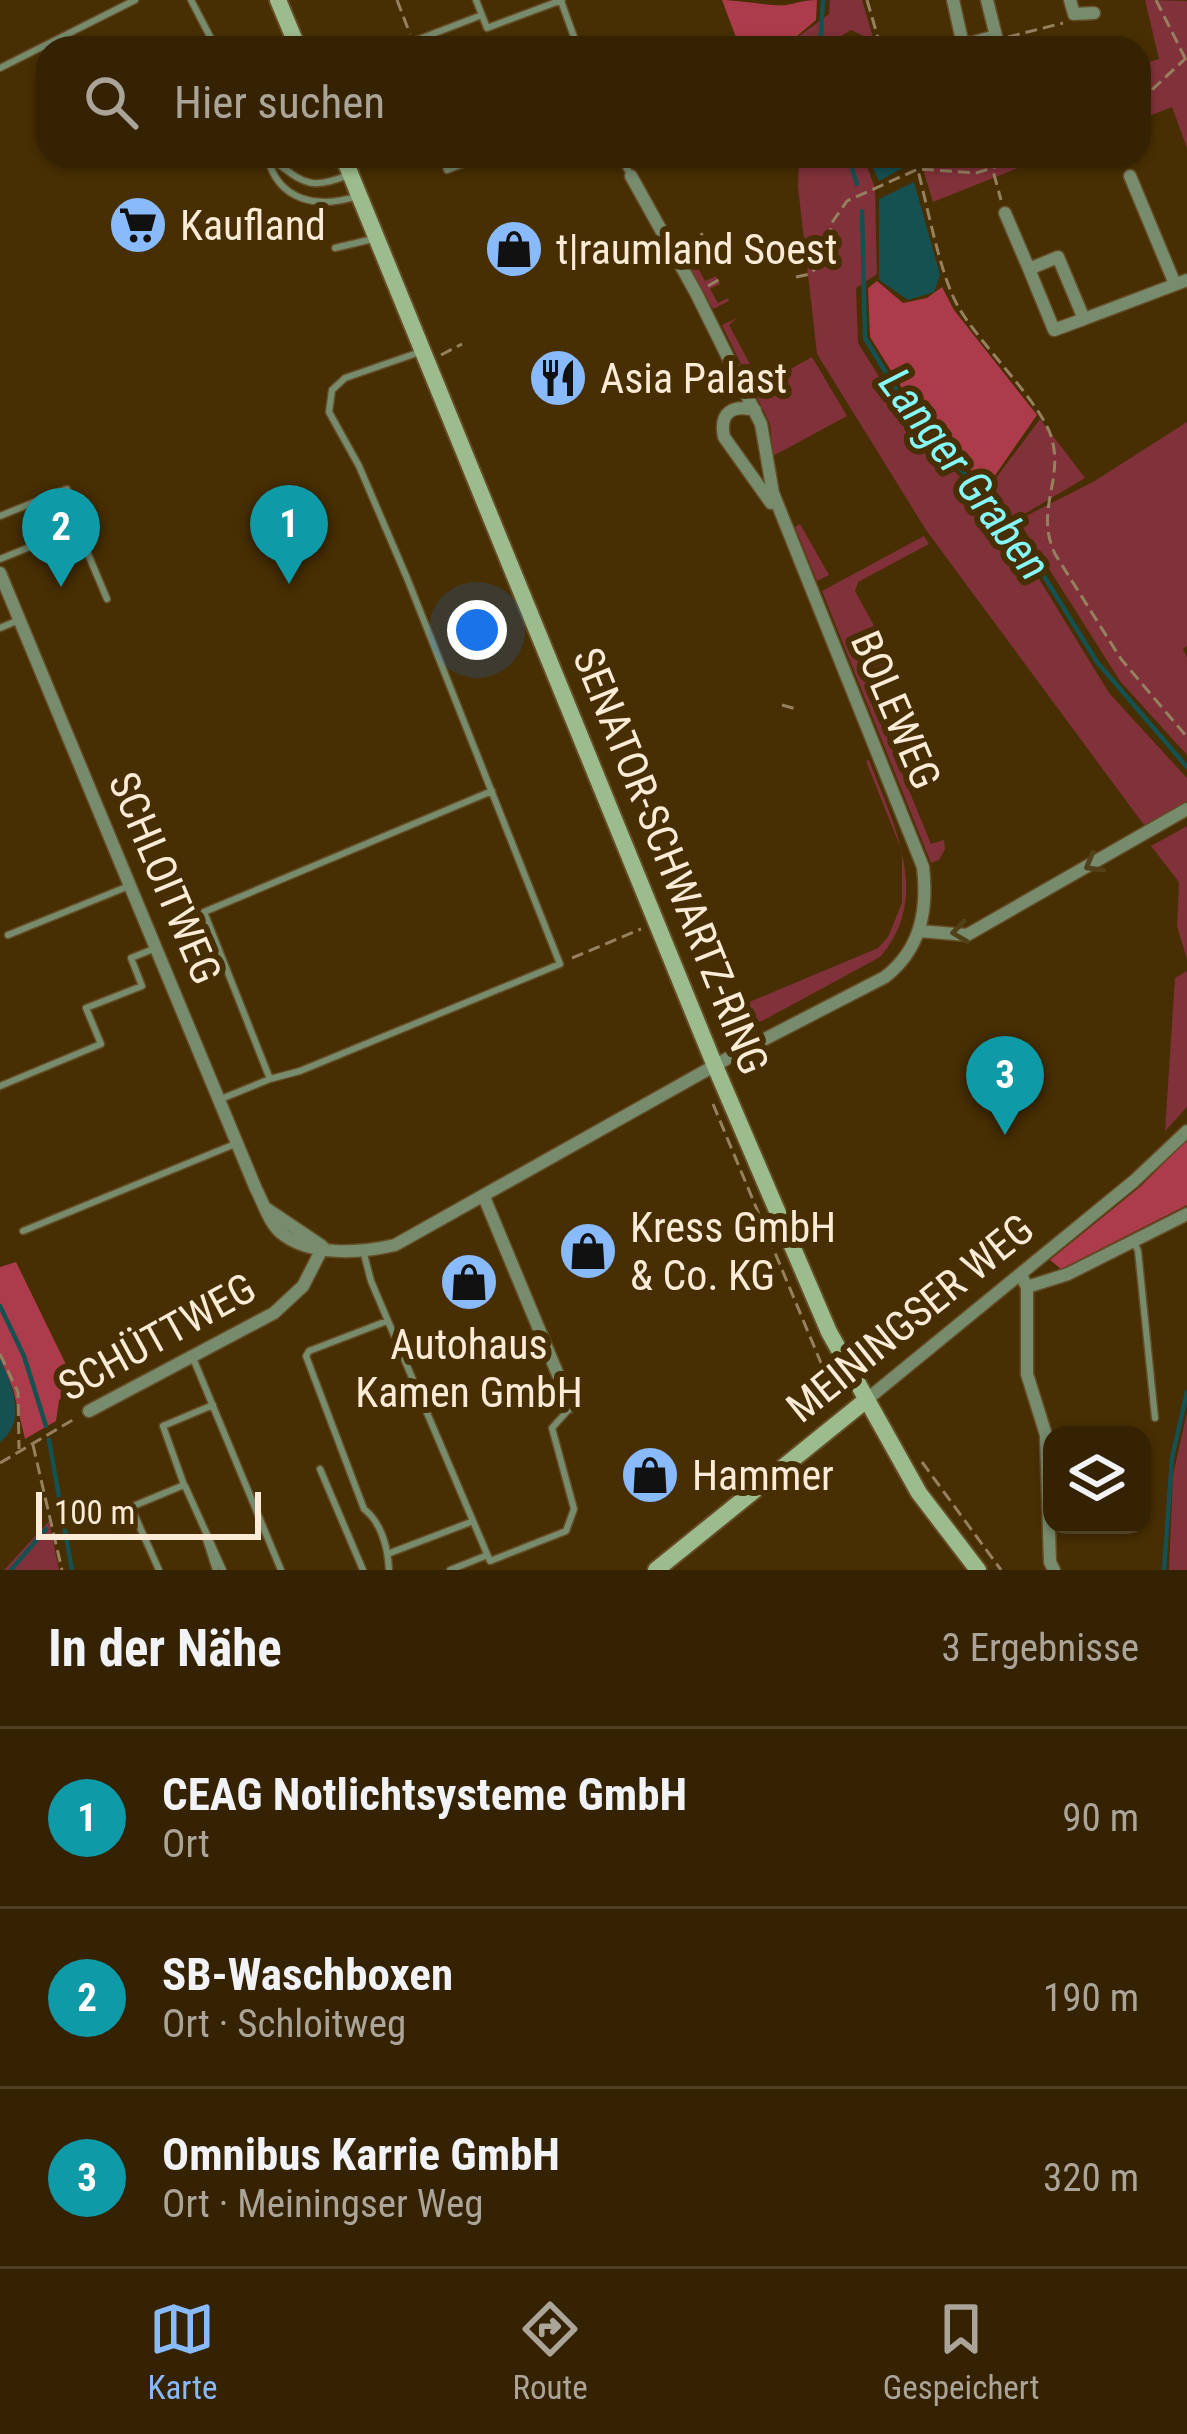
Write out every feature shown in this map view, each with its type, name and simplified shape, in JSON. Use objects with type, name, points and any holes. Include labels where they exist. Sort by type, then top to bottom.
[{"type":"main road","points":[[278,0],[293,36]]},
{"type":"main road","name":"SENATOR-SCHWARTZ-RING","points":[[348,168],[657,922],[708,1070],[865,1401],[919,1493],[978,1570]]},
{"type":"main road","name":"MEININGSER WEG","points":[[656,1570],[677,1563],[865,1401]]},
{"type":"street","points":[[953,0],[961,36]]},
{"type":"street","points":[[987,0],[996,36]]},
{"type":"street","points":[[1070,12],[1094,13]]},
{"type":"street","name":"BOLEWEG","points":[[631,176],[761,424],[772,493],[923,867],[926,893],[920,931]]},
{"type":"street","points":[[1005,213],[1054,330],[1181,282],[1130,176]]},
{"type":"street","points":[[1028,269],[1058,257],[1084,319]]},
{"type":"street","name":"BOLEWEG","points":[[754,410],[742,407],[725,413],[724,437],[782,519]]},
{"type":"street","name":"SCHLOITWEG","points":[[0,573],[280,1232],[305,1247],[363,1250],[395,1245],[708,1070]]},
{"type":"street","points":[[708,1070],[885,977],[904,960],[920,931],[967,935],[1187,809]]},
{"type":"street","name":"MEININGSER WEG","points":[[865,1401],[1024,1281],[1187,1131]]},
{"type":"street","points":[[484,1197],[572,1406]]},
{"type":"street","name":"MEININGSER WEG","points":[[1024,1281],[1068,1274],[1187,1214]]},
{"type":"street","name":"SCHÜTTWEG","points":[[89,1411],[289,1302],[304,1286],[323,1246]]},
{"type":"street","points":[[1024,1281],[1027,1374],[1046,1435],[1054,1570]]},
{"type":"lane","points":[[63,36],[134,0]]},
{"type":"lane","points":[[191,0],[210,36]]},
{"type":"lane","points":[[476,0],[487,28],[561,0],[574,36]]},
{"type":"lane","points":[[426,36],[482,15]]},
{"type":"lane","points":[[0,68],[36,50]]},
{"type":"lane","points":[[269,168],[294,197],[327,202],[359,195]]},
{"type":"lane","points":[[283,168],[315,185],[344,168]]},
{"type":"lane","name":"BOLEWEG","points":[[627,168],[631,176]]},
{"type":"lane","points":[[335,248],[376,238]]},
{"type":"lane","points":[[221,1099],[560,964],[407,578],[329,412],[332,390],[345,377],[426,356]]},
{"type":"lane","points":[[0,516],[68,489],[78,516],[77,528],[107,599]]},
{"type":"lane","points":[[0,559],[77,528]]},
{"type":"lane","points":[[0,628],[20,620]]},
{"type":"lane","points":[[271,1079],[204,912],[492,791]]},
{"type":"lane","points":[[8,935],[133,885]]},
{"type":"lane","points":[[0,1086],[101,1045],[86,1008],[142,986],[130,958],[158,947]]},
{"type":"lane","points":[[23,1231],[239,1142]]},
{"type":"lane","points":[[1133,1241],[1138,1251],[1154,1418]]},
{"type":"lane","points":[[363,1250],[387,1321],[490,1562],[566,1531],[574,1509],[552,1428],[572,1406]]},
{"type":"lane","points":[[387,1321],[309,1351],[307,1356],[364,1509],[374,1516],[389,1554],[389,1570]]},
{"type":"lane","points":[[193,1358],[281,1570]]},
{"type":"lane","points":[[213,1405],[163,1426],[219,1570]]},
{"type":"lane","points":[[320,1468],[363,1570]]},
{"type":"lane","points":[[159,1570],[131,1507],[184,1485]]},
{"type":"lane","points":[[389,1554],[470,1522]]},
{"type":"lane","points":[[450,1570],[485,1556]]},
{"type":"path","points":[[397,0],[411,36]]},
{"type":"path","points":[[867,0],[878,36]]},
{"type":"path","points":[[1151,91],[1186,59],[1156,0]]},
{"type":"path","points":[[1010,36],[1070,12]]},
{"type":"path","points":[[796,277],[810,274],[822,262],[833,220],[847,201],[917,170],[997,168]]},
{"type":"path","points":[[917,170],[958,307],[1048,429],[1056,460],[1045,512],[1047,536],[1055,554],[1121,659],[1187,737]]},
{"type":"path","points":[[992,170],[1005,213]]},
{"type":"path","points":[[674,251],[702,235],[707,245]]},
{"type":"path","points":[[426,356],[462,344]]},
{"type":"path","points":[[782,705],[796,709]]},
{"type":"path","points":[[560,964],[657,922]]},
{"type":"path","points":[[708,1070],[831,1387]]},
{"type":"path","points":[[0,1354],[18,1392],[20,1452]]},
{"type":"path","name":"SCHÜTTWEG","points":[[0,1462],[89,1411]]},
{"type":"path","points":[[33,1445],[62,1570]]},
{"type":"path","points":[[916,1455],[1001,1570]]},
{"type":"shaded area","points":[[722,0],[781,5],[817,0],[816,20],[797,36],[736,36]]},
{"type":"shaded area","points":[[830,0],[862,0],[873,36],[851,30],[841,36],[799,36],[829,14]]},
{"type":"shaded area","points":[[1145,0],[1187,1],[1187,148],[1172,107],[1151,115],[1151,61],[1159,59]]},
{"type":"shaded area","points":[[799,168],[868,168],[875,188],[877,274],[856,288],[858,343],[912,429],[981,498],[1040,419],[1085,478],[1006,525],[1109,693],[1187,778],[1187,802],[1144,825],[926,530],[817,354]]},
{"type":"shaded area","points":[[923,168],[1018,168],[933,202]]},
{"type":"shaded area","points":[[687,248],[705,281],[716,276],[720,284],[710,289],[718,303],[729,301],[713,309],[681,251]]},
{"type":"shaded area","points":[[877,281],[903,303],[927,298],[942,287],[954,310],[1037,415],[987,487],[920,417],[870,337],[868,288]]},
{"type":"shaded area","points":[[737,318],[729,325],[761,385],[812,357],[847,416],[773,456],[770,424],[722,325]]},
{"type":"shaded area","points":[[1187,422],[1187,646],[1183,649],[1187,657],[1187,755],[1120,681],[1018,520],[1093,482]]},
{"type":"shaded area","points":[[800,524],[829,575],[817,581],[795,527]]},
{"type":"shaded area","points":[[924,536],[929,544],[858,582],[855,591],[899,671],[868,690],[931,844],[944,840],[939,860],[931,863],[822,591]]},
{"type":"shaded area","points":[[866,761],[888,809],[900,846]]},
{"type":"shaded area","points":[[1187,826],[1187,959],[1177,926],[1179,882],[1151,846]]},
{"type":"shaded area","points":[[902,854],[904,909],[896,934],[880,957],[764,1020],[744,1027],[723,1026],[716,1016],[878,948],[888,937],[902,903]]},
{"type":"shaded area","points":[[1187,971],[1187,1107],[1165,1131],[1175,978]]},
{"type":"shaded area","points":[[1187,1140],[1187,1205],[1061,1269],[1050,1260],[1141,1186]]},
{"type":"shaded area","points":[[16,1262],[76,1385],[66,1388],[56,1421],[25,1439],[0,1358],[0,1267]]},
{"type":"shaded area","points":[[1187,1412],[1187,1570],[1169,1570],[1173,1475]]},
{"type":"shaded area","points":[[49,1521],[59,1570],[4,1570]]},
{"type":"water","points":[[873,168],[903,168],[879,181]]},
{"type":"water","points":[[914,182],[940,275],[934,292],[908,300],[879,280],[879,199]]},
{"type":"water","points":[[0,1358],[13,1391],[15,1413],[14,1424],[0,1442]]},
{"type":"waterway","name":"Langer Graben","points":[[821,36],[823,0]]},
{"type":"waterway","name":"Langer Graben","points":[[852,168],[857,184]]},
{"type":"waterway","name":"Langer Graben","points":[[862,211],[865,338],[915,421],[1010,521],[1097,662],[1187,767]]},
{"type":"waterway","points":[[0,1306],[24,1356],[46,1426]]},
{"type":"waterway","name":"Langer Graben","points":[[1164,1570],[1172,1458],[1187,1392]]},
{"type":"waterway","points":[[49,1440],[72,1570]]},
{"type":"waterway","points":[[11,1570],[46,1529]]},
{"type":"place","name":"Kaufland","points":[[138,225]]},
{"type":"place","name":"t|raumland Soest","points":[[514,249]]},
{"type":"place","name":"Asia Palast","points":[[558,378]]},
{"type":"place","name":"CEAG Notlichtsysteme GmbH","points":[[289,584]]},
{"type":"place","name":"SB-Waschboxen","points":[[61,587]]},
{"type":"place","name":"Omnibus Karrie GmbH","points":[[1005,1135]]},
{"type":"place","name":"Kress GmbH & Co. KG","points":[[588,1251]]},
{"type":"place","name":"Autohaus Kamen GmbH","points":[[469,1282]]},
{"type":"place","name":"Hammer","points":[[650,1475]]}]
